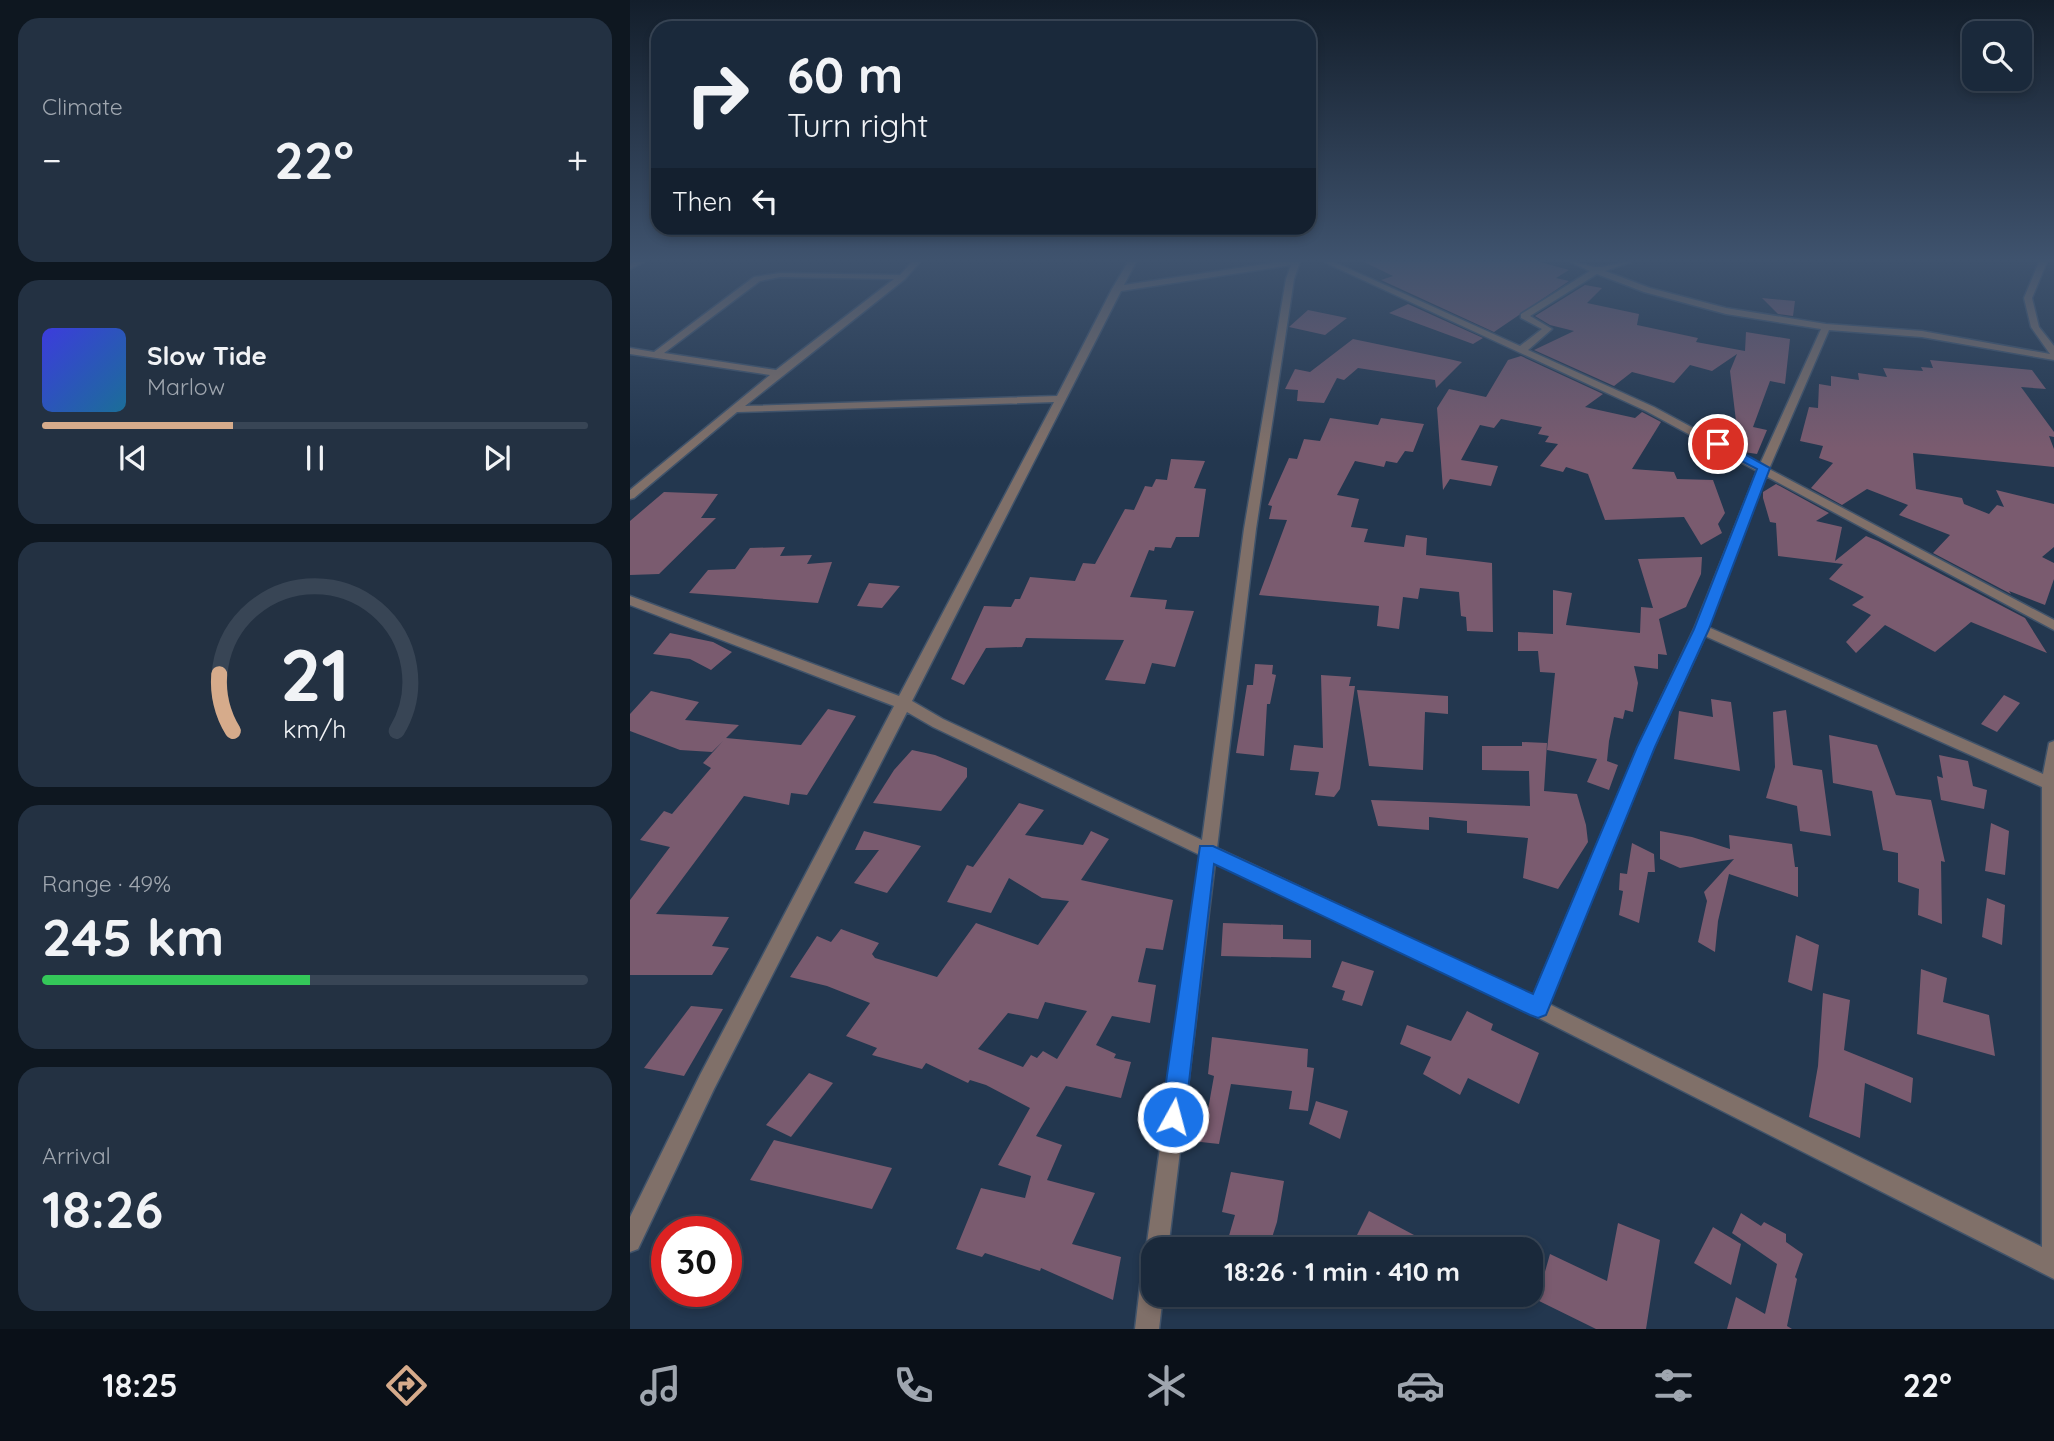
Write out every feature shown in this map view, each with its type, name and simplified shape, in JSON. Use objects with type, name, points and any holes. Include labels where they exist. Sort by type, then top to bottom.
[{"type":"street","points":[[654,356],[697,324]]},
{"type":"street","points":[[630,496],[841,324]]},
{"type":"street","points":[[630,1241],[707,1082],[905,704],[1098,324]]},
{"type":"street","points":[[1159,1237],[1206,851],[1250,529],[1283,324]]},
{"type":"street","points":[[1467,324],[1764,468],[2054,626]]},
{"type":"street","points":[[1523,349],[1548,329],[1539,324]]},
{"type":"street","points":[[1807,324],[1922,334],[2054,357]]},
{"type":"street","points":[[2034,324],[2054,352]]},
{"type":"street","points":[[1538,1008],[1646,747],[1701,629],[1764,468],[1826,327]]},
{"type":"street","points":[[630,351],[778,373]]},
{"type":"street","points":[[735,409],[1060,399]]},
{"type":"street","points":[[630,600],[905,704],[1206,851],[1538,1008],[2054,1266],[2050,784],[2054,747]]},
{"type":"street","points":[[1701,629],[2050,784]]},
{"type":"street","points":[[1147,1329],[1150,1307]]},
{"type":"building","points":[[1292,324],[1339,324],[1325,335],[1289,327]]},
{"type":"building","points":[[1419,324],[1452,324],[1483,338],[1473,344]]},
{"type":"building","points":[[1477,324],[1506,324],[1494,332]]},
{"type":"building","points":[[1637,324],[1698,338],[1696,342],[1745,351],[1746,332],[1790,339],[1785,384],[1770,381],[1753,427],[1767,430],[1757,454],[1744,452],[1707,432],[1714,415],[1736,421],[1730,371],[1737,354],[1712,371],[1690,365],[1674,383],[1632,372],[1614,386],[1534,350],[1574,331],[1550,325]]},
{"type":"building","points":[[1353,339],[1462,362],[1436,388],[1435,380],[1358,368],[1344,380],[1337,378],[1324,403],[1297,401],[1298,390],[1285,389],[1295,369],[1310,372]]},
{"type":"building","points":[[1521,356],[1603,394],[1585,407],[1635,418],[1642,412],[1661,422],[1632,469],[1674,472],[1677,479],[1713,480],[1725,513],[1718,524],[1722,533],[1701,545],[1684,517],[1605,520],[1588,474],[1566,467],[1563,472],[1540,466],[1558,444],[1545,442],[1549,436],[1538,434],[1542,427],[1501,419],[1494,428],[1480,425],[1461,460],[1498,466],[1491,486],[1450,479],[1443,490],[1437,408],[1449,389],[1486,397],[1508,360]]},
{"type":"building","points":[[1930,360],[2032,370],[2046,389],[2021,387],[2054,432],[2054,437],[2049,436],[2054,449],[2054,467],[1913,453],[1916,489],[1962,498],[1964,504],[1989,514],[1997,505],[2004,507],[1996,490],[2054,504],[2054,547],[2042,557],[2054,563],[2054,579],[2045,605],[2009,591],[2011,594],[1933,553],[1950,535],[1899,515],[1908,505],[1867,489],[1842,505],[1811,488],[1833,463],[1819,458],[1823,446],[1800,441],[1809,407],[1818,408],[1819,384],[1831,386],[1831,376],[1859,380],[1858,373],[1887,377],[1883,368],[1923,371],[1921,367],[1933,368]]},
{"type":"building","points":[[1330,418],[1378,425],[1381,418],[1424,424],[1413,452],[1405,451],[1397,463],[1386,461],[1384,467],[1355,461],[1337,495],[1359,499],[1351,527],[1368,529],[1364,542],[1404,547],[1406,535],[1427,538],[1426,555],[1492,563],[1493,632],[1467,631],[1466,617],[1461,616],[1459,592],[1420,588],[1418,599],[1403,597],[1399,629],[1377,626],[1379,606],[1259,595],[1287,520],[1269,519],[1272,506],[1268,505],[1289,458],[1297,459],[1304,439],[1320,441]]},
{"type":"building","points":[[1171,459],[1205,461],[1194,488],[1206,489],[1199,537],[1176,537],[1171,548],[1155,547],[1154,551],[1149,550],[1130,597],[1167,600],[1165,609],[1194,611],[1175,667],[1152,663],[1145,684],[1105,680],[1124,640],[1026,638],[1022,647],[986,648],[964,685],[951,679],[984,606],[1011,607],[1015,599],[1020,599],[1030,577],[1075,581],[1083,563],[1095,564],[1125,509],[1134,510],[1145,486],[1152,487],[1156,479],[1167,480]]},
{"type":"building","points":[[1776,484],[1829,513],[1816,521],[1842,527],[1835,561],[1866,536],[1878,541],[2025,618],[2047,653],[1971,622],[1935,652],[1885,625],[1856,653],[1846,642],[1871,615],[1852,605],[1864,597],[1829,579],[1843,564],[1778,556],[1776,523],[1770,522],[1763,498],[1763,492]]},
{"type":"building","points":[[664,492],[718,494],[701,518],[716,518],[659,574],[630,575],[630,521]]},
{"type":"building","points":[[785,547],[780,556],[812,555],[807,564],[832,562],[818,603],[689,593],[708,570],[735,569],[750,548]]},
{"type":"building","points":[[1702,557],[1701,574],[1686,607],[1659,619],[1667,655],[1658,654],[1658,669],[1634,666],[1638,683],[1633,712],[1625,710],[1623,719],[1614,717],[1609,741],[1607,761],[1618,765],[1609,790],[1587,782],[1597,759],[1547,750],[1555,673],[1540,672],[1538,651],[1518,651],[1518,632],[1553,634],[1553,590],[1572,593],[1566,625],[1640,633],[1641,607],[1653,608],[1638,559]]},
{"type":"building","points":[[869,583],[900,586],[882,608],[857,606]]},
{"type":"building","points":[[670,633],[713,642],[732,652],[711,670],[690,659],[653,654]]},
{"type":"building","points":[[1255,664],[1273,665],[1272,674],[1276,675],[1270,704],[1267,704],[1264,756],[1236,753],[1247,685],[1253,685]]},
{"type":"building","points":[[1321,675],[1351,677],[1349,686],[1355,686],[1340,789],[1334,797],[1315,795],[1319,772],[1290,770],[1294,745],[1323,748]]},
{"type":"building","points":[[1357,690],[1448,696],[1448,714],[1425,712],[1423,770],[1369,766]]},
{"type":"building","points":[[651,691],[699,702],[685,720],[739,725],[726,738],[801,745],[828,709],[856,716],[807,795],[791,793],[789,805],[744,796],[656,914],[729,917],[712,946],[729,948],[712,975],[630,975],[630,900],[670,847],[640,840],[664,811],[672,814],[711,768],[703,763],[723,741],[712,752],[680,750],[630,731],[630,714]]},
{"type":"building","points":[[2004,695],[2020,703],[1997,732],[1981,724]]},
{"type":"building","points":[[1711,699],[1731,702],[1740,771],[1674,759],[1679,711],[1713,717]]},
{"type":"building","points":[[1786,710],[1793,765],[1822,770],[1831,836],[1800,831],[1797,806],[1766,798],[1775,767],[1773,712]]},
{"type":"building","points":[[1829,735],[1877,745],[1896,795],[1931,800],[1945,862],[1941,861],[1942,924],[1918,915],[1919,889],[1898,882],[1898,853],[1883,850],[1872,791],[1833,783]]},
{"type":"building","points":[[1522,742],[1547,743],[1544,791],[1577,794],[1586,825],[1588,842],[1558,889],[1523,878],[1528,838],[1467,833],[1467,821],[1429,817],[1429,830],[1378,826],[1371,800],[1530,806],[1529,771],[1482,770],[1482,746],[1522,746]]},
{"type":"building","points":[[912,750],[935,755],[967,768],[967,777],[941,811],[873,803],[894,770]]},
{"type":"building","points":[[1939,755],[1968,761],[1973,786],[1987,790],[1984,809],[1941,800],[1937,776],[1943,778]]},
{"type":"building","points":[[1019,803],[1044,810],[1025,835],[1083,845],[1091,831],[1109,839],[1081,880],[1173,900],[1163,950],[1146,948],[1138,982],[1156,985],[1150,1023],[1112,1016],[1096,1045],[1116,1054],[1114,1058],[1131,1062],[1121,1098],[1066,1086],[1036,1136],[1062,1145],[1047,1180],[1095,1193],[1072,1244],[1121,1257],[1113,1300],[1041,1268],[1040,1271],[985,1253],[982,1257],[956,1249],[981,1188],[1025,1198],[1031,1176],[998,1165],[1030,1108],[986,1085],[970,1080],[968,1083],[926,1063],[922,1069],[872,1055],[877,1048],[846,1036],[870,1003],[827,986],[790,977],[817,936],[831,942],[841,929],[879,943],[872,954],[875,958],[937,977],[976,923],[1038,945],[1069,901],[1042,898],[1009,878],[991,913],[947,902],[967,865],[973,867]],"holes":[[[1045,1002],[1087,1011],[1057,1059],[1043,1051],[1037,1058],[1031,1055],[1023,1067],[978,1049],[1008,1013],[1038,1019]]]},
{"type":"building","points":[[1991,823],[2009,831],[2005,875],[1985,871]]},
{"type":"building","points":[[864,831],[921,846],[887,893],[854,883],[879,850],[855,850]]},
{"type":"building","points":[[1660,831],[1692,837],[1730,849],[1729,835],[1792,844],[1795,867],[1798,867],[1798,897],[1729,874],[1718,921],[1715,952],[1698,942],[1707,901],[1704,892],[1734,859],[1680,868],[1660,859]]},
{"type":"building","points":[[1632,843],[1654,854],[1655,872],[1648,872],[1639,923],[1619,915],[1623,891],[1619,890],[1620,873],[1627,874]]},
{"type":"building","points":[[1987,898],[2005,905],[2002,945],[1982,937]]},
{"type":"building","points":[[1223,923],[1283,925],[1283,939],[1311,940],[1311,958],[1221,956]]},
{"type":"building","points":[[1796,935],[1819,945],[1812,991],[1788,982]]},
{"type":"building","points":[[1342,961],[1374,971],[1362,1006],[1342,1000],[1345,991],[1332,987]]},
{"type":"building","points":[[1921,969],[1947,978],[1943,1002],[1989,1015],[1995,1056],[1917,1034]]},
{"type":"building","points":[[1823,993],[1850,1000],[1844,1050],[1913,1078],[1911,1103],[1865,1083],[1860,1138],[1809,1117],[1818,1066]]},
{"type":"building","points":[[691,1006],[723,1009],[684,1076],[644,1068]]},
{"type":"building","points":[[1467,1011],[1493,1024],[1491,1030],[1539,1053],[1519,1104],[1468,1078],[1460,1095],[1423,1074],[1431,1057],[1400,1044],[1407,1025],[1451,1041]]},
{"type":"building","points":[[1212,1037],[1308,1049],[1307,1067],[1314,1068],[1308,1111],[1289,1109],[1292,1091],[1231,1084],[1219,1144],[1192,1141],[1198,1114],[1207,1115],[1214,1076],[1208,1074]]},
{"type":"building","points":[[809,1073],[833,1083],[791,1137],[766,1125]]},
{"type":"building","points":[[1316,1101],[1348,1111],[1340,1139],[1309,1124]]},
{"type":"building","points":[[774,1140],[892,1168],[872,1209],[750,1180]]},
{"type":"building","points":[[1231,1172],[1284,1181],[1272,1237],[1229,1237],[1235,1215],[1222,1212]]},
{"type":"building","points":[[1369,1211],[1414,1235],[1413,1237],[1356,1237]]},
{"type":"building","points":[[1741,1213],[1761,1226],[1764,1222],[1786,1234],[1786,1242],[1803,1254],[1795,1277],[1797,1279],[1787,1326],[1792,1329],[1727,1329],[1736,1297],[1765,1314],[1777,1264],[1732,1233]]},
{"type":"building","points":[[1618,1223],[1660,1240],[1646,1329],[1596,1329],[1543,1303],[1543,1279],[1550,1254],[1607,1281]]},
{"type":"building","points":[[1713,1227],[1741,1244],[1731,1285],[1694,1263]]},
{"type":"route","points":[[1173,1117],[1206,851],[1538,1008],[1646,747],[1701,629],[1764,468],[1718,444]]}]
